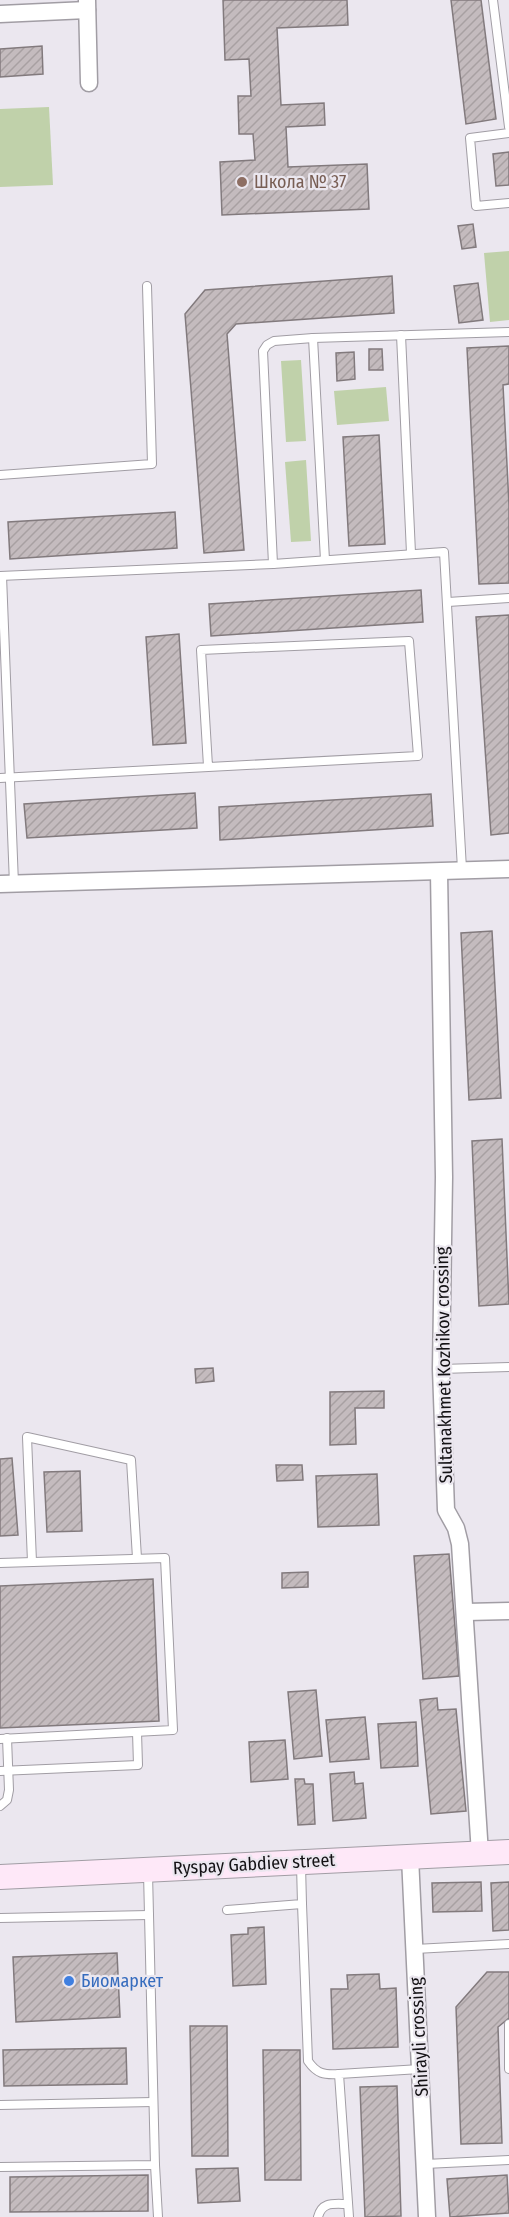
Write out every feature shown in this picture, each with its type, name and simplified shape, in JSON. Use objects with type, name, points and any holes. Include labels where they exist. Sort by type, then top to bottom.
[{"type":"street","points":[[10,9],[87,5],[89,82]]},
{"type":"street","points":[[7,884],[509,869]]},
{"type":"street","name":"Sultanakhmet Kozhikov crossing","points":[[439,872],[444,1177],[441,1369],[446,1510],[456,1528],[460,1544],[480,1854]]},
{"type":"street","points":[[466,1612],[509,1611]]},
{"type":"street","name":"Ryspay Gabdiev street","points":[[0,1877],[509,1852]]},
{"type":"street","name":"Shirayli crossing","points":[[410,1857],[427,2217]]},
{"type":"lane","points":[[493,0],[509,128]]},
{"type":"lane","points":[[509,133],[470,138],[476,206],[509,203]]},
{"type":"lane","points":[[0,475],[152,464],[147,286]]},
{"type":"lane","points":[[273,564],[263,351],[267,345],[274,341],[313,338],[509,332]]},
{"type":"lane","points":[[401,335],[411,554]]},
{"type":"lane","points":[[313,338],[325,560]]},
{"type":"lane","points":[[7,884],[11,777],[1,576],[273,564],[444,552],[462,869]]},
{"type":"lane","points":[[448,602],[509,598]]},
{"type":"lane","points":[[0,778],[418,756],[409,641],[201,650],[208,766]]},
{"type":"lane","points":[[441,1369],[509,1367]]},
{"type":"lane","points":[[32,1562],[27,1437],[131,1460],[137,1558]]},
{"type":"lane","points":[[0,1563],[165,1558],[173,1730],[4,1738],[4,1771],[9,1790],[7,1800],[0,1806]]},
{"type":"lane","points":[[4,1771],[138,1765],[137,1732]]},
{"type":"lane","points":[[300,1862],[308,2061],[314,2069],[324,2075],[420,2069]]},
{"type":"lane","points":[[148,1870],[158,2217]]},
{"type":"lane","points":[[227,1910],[302,1905]]},
{"type":"lane","points":[[0,1918],[149,1915]]},
{"type":"lane","points":[[415,1949],[509,1944]]},
{"type":"lane","points":[[509,2024],[509,2069]]},
{"type":"lane","points":[[339,2074],[349,2217]]},
{"type":"lane","points":[[0,2105],[153,2102]]},
{"type":"lane","points":[[425,2164],[509,2160]]},
{"type":"lane","points":[[0,2167],[155,2165]]},
{"type":"lane","points":[[318,2217],[320,2209],[327,2204],[348,2204]]},
{"type":"green space","points":[[49,107],[53,185],[0,187],[0,109]]},
{"type":"green space","points":[[509,251],[509,320],[490,322],[484,253]]},
{"type":"green space","points":[[301,360],[306,441],[286,442],[281,361]]},
{"type":"green space","points":[[386,387],[389,421],[337,425],[334,391]]},
{"type":"green space","points":[[306,460],[311,541],[291,542],[285,462]]},
{"type":"building","points":[[223,0],[347,0],[348,25],[277,28],[281,105],[324,103],[325,125],[286,127],[288,167],[367,164],[369,209],[222,215],[220,162],[255,160],[253,134],[239,134],[238,96],[251,96],[249,59],[225,60]]},
{"type":"building","points":[[451,0],[481,0],[496,119],[466,124]]},
{"type":"building","points":[[42,46],[43,74],[0,77],[0,49]]},
{"type":"building","points":[[509,152],[509,185],[496,186],[493,154]]},
{"type":"building","points":[[473,224],[476,247],[462,249],[458,226]]},
{"type":"building","points":[[392,276],[394,313],[236,324],[227,334],[244,550],[204,553],[185,314],[205,290]]},
{"type":"building","points":[[478,283],[483,320],[459,323],[454,286]]},
{"type":"building","points":[[509,346],[509,384],[503,385],[509,505],[509,583],[479,584],[467,348]]},
{"type":"building","points":[[369,349],[382,349],[383,370],[369,370]]},
{"type":"building","points":[[354,352],[355,379],[337,381],[336,353]]},
{"type":"building","points":[[379,435],[385,544],[349,546],[343,437]]},
{"type":"building","points":[[175,512],[177,548],[10,559],[8,522]]},
{"type":"building","points":[[421,590],[423,622],[211,636],[209,604]]},
{"type":"building","points":[[509,615],[509,833],[491,835],[476,617]]},
{"type":"building","points":[[179,634],[186,743],[153,745],[146,637]]},
{"type":"building","points":[[195,793],[197,828],[27,838],[24,804]]},
{"type":"building","points":[[431,794],[433,826],[220,840],[219,807]]},
{"type":"building","points":[[492,931],[501,1098],[469,1100],[461,933]]},
{"type":"building","points":[[502,1139],[509,1304],[479,1306],[472,1141]]},
{"type":"building","points":[[213,1368],[214,1381],[196,1383],[195,1369]]},
{"type":"building","points":[[384,1391],[384,1408],[355,1408],[356,1444],[330,1445],[330,1392]]},
{"type":"building","points":[[12,1458],[18,1535],[0,1536],[0,1459]]},
{"type":"building","points":[[276,1465],[302,1465],[303,1480],[277,1481]]},
{"type":"building","points":[[80,1471],[82,1531],[47,1532],[44,1472]]},
{"type":"building","points":[[377,1474],[379,1525],[318,1527],[316,1476]]},
{"type":"building","points":[[449,1554],[459,1676],[423,1679],[414,1556]]},
{"type":"building","points":[[308,1572],[308,1587],[282,1588],[282,1573]]},
{"type":"building","points":[[153,1579],[159,1721],[0,1728],[0,1586]]},
{"type":"building","points":[[316,1690],[322,1756],[294,1759],[288,1692]]},
{"type":"building","points":[[437,1698],[438,1710],[456,1709],[466,1811],[431,1814],[420,1700]]},
{"type":"building","points":[[365,1717],[369,1759],[330,1762],[326,1720]]},
{"type":"building","points":[[416,1722],[418,1766],[381,1768],[378,1724]]},
{"type":"building","points":[[285,1740],[288,1779],[251,1782],[249,1742]]},
{"type":"building","points":[[354,1772],[355,1784],[363,1783],[366,1818],[333,1821],[330,1774]]},
{"type":"building","points":[[295,1779],[304,1779],[305,1784],[313,1784],[315,1824],[298,1825]]},
{"type":"building","points":[[481,1882],[482,1911],[433,1912],[432,1883]]},
{"type":"building","points":[[509,1882],[509,1930],[493,1931],[491,1883]]},
{"type":"building","points":[[264,1927],[266,1984],[233,1986],[231,1935],[248,1934],[248,1928]]},
{"type":"building","points":[[117,1953],[120,2017],[16,2022],[13,1957]]},
{"type":"building","points":[[487,1972],[509,1972],[509,2018],[498,2027],[502,2143],[461,2144],[456,2007]]},
{"type":"building","points":[[379,1974],[380,1989],[396,1988],[398,2047],[333,2049],[331,1989],[348,1989],[347,1975]]},
{"type":"building","points":[[190,2026],[227,2026],[228,2156],[192,2156]]},
{"type":"building","points":[[126,2048],[127,2084],[4,2086],[3,2050]]},
{"type":"building","points":[[263,2050],[300,2050],[301,2180],[265,2180]]},
{"type":"building","points":[[397,2086],[401,2216],[365,2217],[360,2087]]},
{"type":"building","points":[[238,2168],[240,2201],[198,2203],[196,2169]]},
{"type":"building","points":[[148,2175],[148,2211],[10,2212],[10,2177]]},
{"type":"building","points":[[507,2175],[509,2213],[450,2217],[447,2179]]},
{"type":"place","name":"Школа № 37","points":[[242,182]]},
{"type":"place","name":"Биомаркет","points":[[69,1981]]}]
